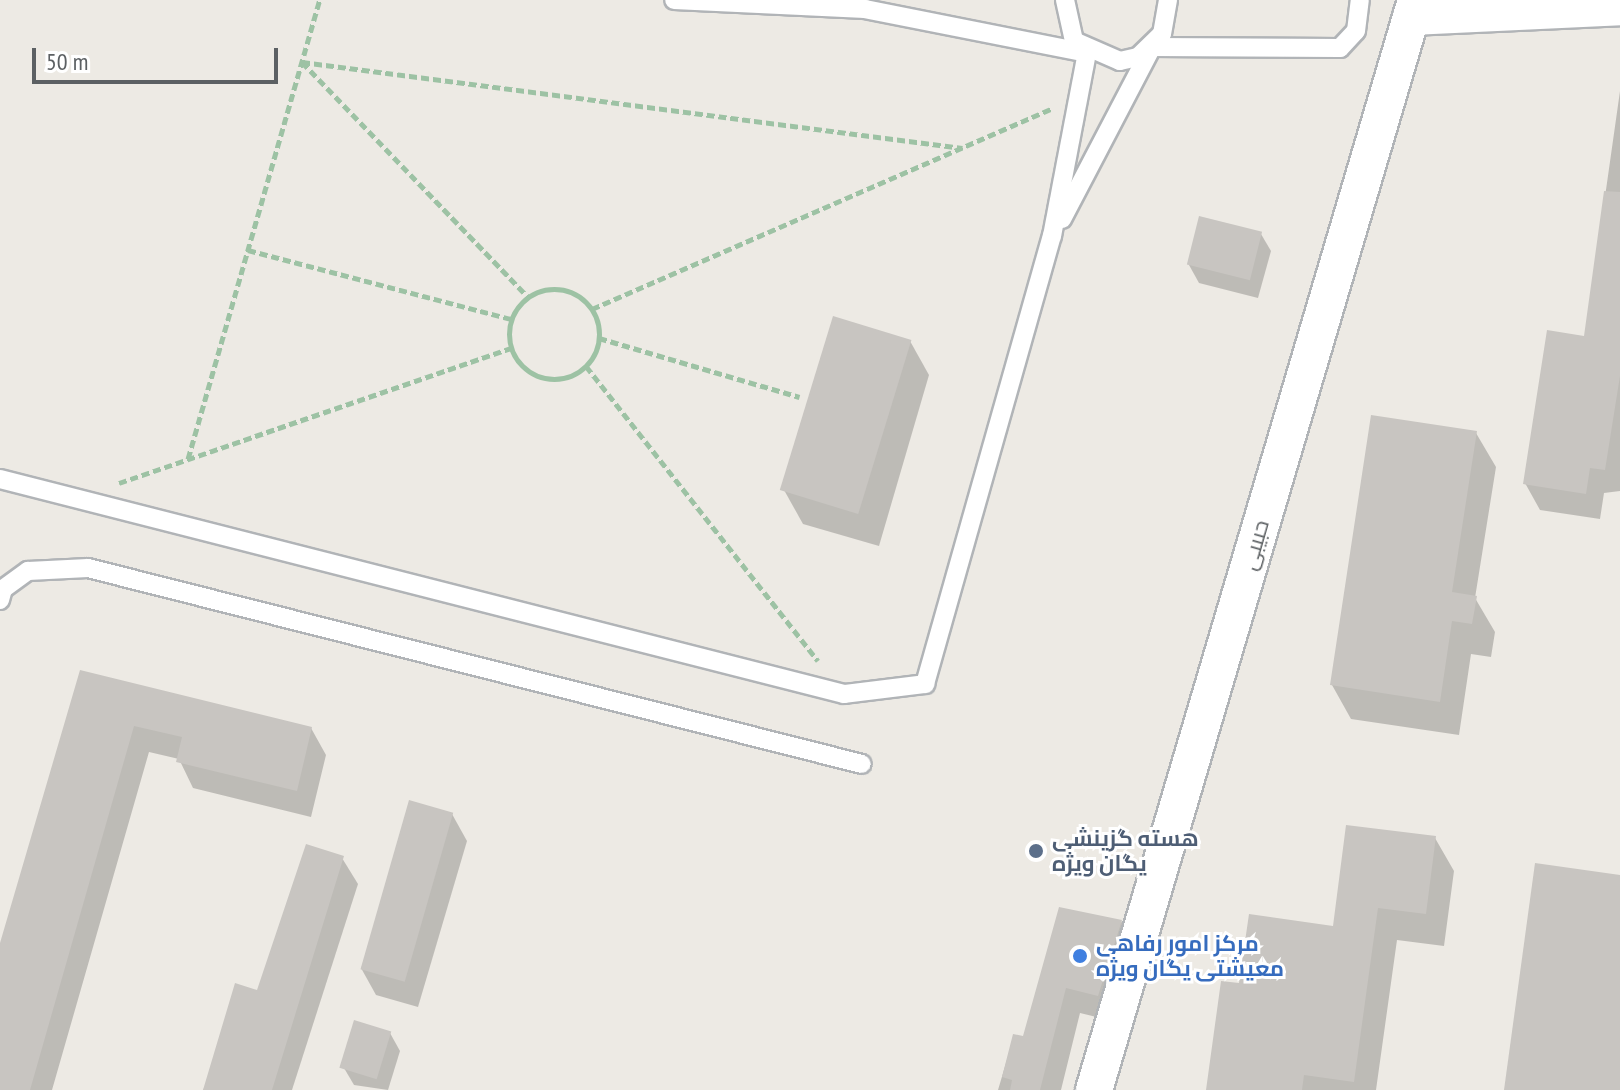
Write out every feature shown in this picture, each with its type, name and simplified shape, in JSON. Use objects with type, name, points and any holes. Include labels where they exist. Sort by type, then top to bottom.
[{"type":"street","points":[[1413,9],[1620,7]]},
{"type":"street","name":"حبیبی","points":[[1094,1090],[1413,9]]},
{"type":"lane","points":[[674,0],[873,4],[1120,61],[1152,47],[1340,48],[1356,31],[1360,0]]},
{"type":"lane","points":[[0,479],[844,694],[925,684],[1052,236],[1087,53],[1066,26],[1065,0]]},
{"type":"lane","points":[[1052,236],[1152,47],[1168,0]]},
{"type":"lane","points":[[0,600],[3,589],[28,571],[88,568],[862,764]]},
{"type":"path","points":[[188,459],[320,0]]},
{"type":"path","points":[[302,62],[962,148]]},
{"type":"path","points":[[302,62],[528,297]]},
{"type":"path","points":[[592,309],[1079,96]]},
{"type":"path","points":[[248,250],[511,319]]},
{"type":"path","points":[[556,288],[592,309],[599,338],[586,366],[543,378],[511,348],[511,319],[528,297],[556,288]]},
{"type":"path","points":[[599,338],[799,397]]},
{"type":"path","points":[[76,498],[511,348]]},
{"type":"path","points":[[586,366],[844,694]]},
{"type":"building","points":[[1604,191],[1620,192],[1620,376],[1605,470],[1590,468],[1586,494],[1523,484],[1547,330],[1584,336]]},
{"type":"building","points":[[1199,216],[1262,232],[1250,280],[1187,265]]},
{"type":"building","points":[[833,316],[911,340],[858,514],[780,490]]},
{"type":"building","points":[[1371,415],[1477,431],[1452,592],[1477,596],[1472,624],[1452,621],[1440,702],[1330,685]]},
{"type":"building","points":[[80,670],[312,727],[297,791],[176,762],[182,737],[134,726],[30,1090],[0,1090],[0,943]]},
{"type":"building","points":[[409,800],[453,813],[405,982],[360,969]]},
{"type":"building","points":[[1346,825],[1436,836],[1426,914],[1378,908],[1354,1082],[1304,1075],[1302,1090],[1206,1090],[1221,981],[1239,983],[1249,914],[1333,926]]},
{"type":"building","points":[[306,844],[344,856],[272,1090],[203,1090],[235,983],[257,990]]},
{"type":"building","points":[[1535,863],[1620,875],[1620,1090],[1504,1090]]},
{"type":"building","points":[[1059,907],[1122,920],[1098,996],[1066,988],[1040,1090],[1010,1090],[1012,1080],[1002,1077],[1013,1034],[1023,1036]]},
{"type":"building","points":[[354,1020],[391,1031],[377,1079],[339,1068]]},
{"type":"place","name":"هسته گزینشی یگان ویژه","points":[[1036,851]]},
{"type":"place","name":"مرکز امور رفاهی معیشتی یگان ویژه","points":[[1080,956]]}]
